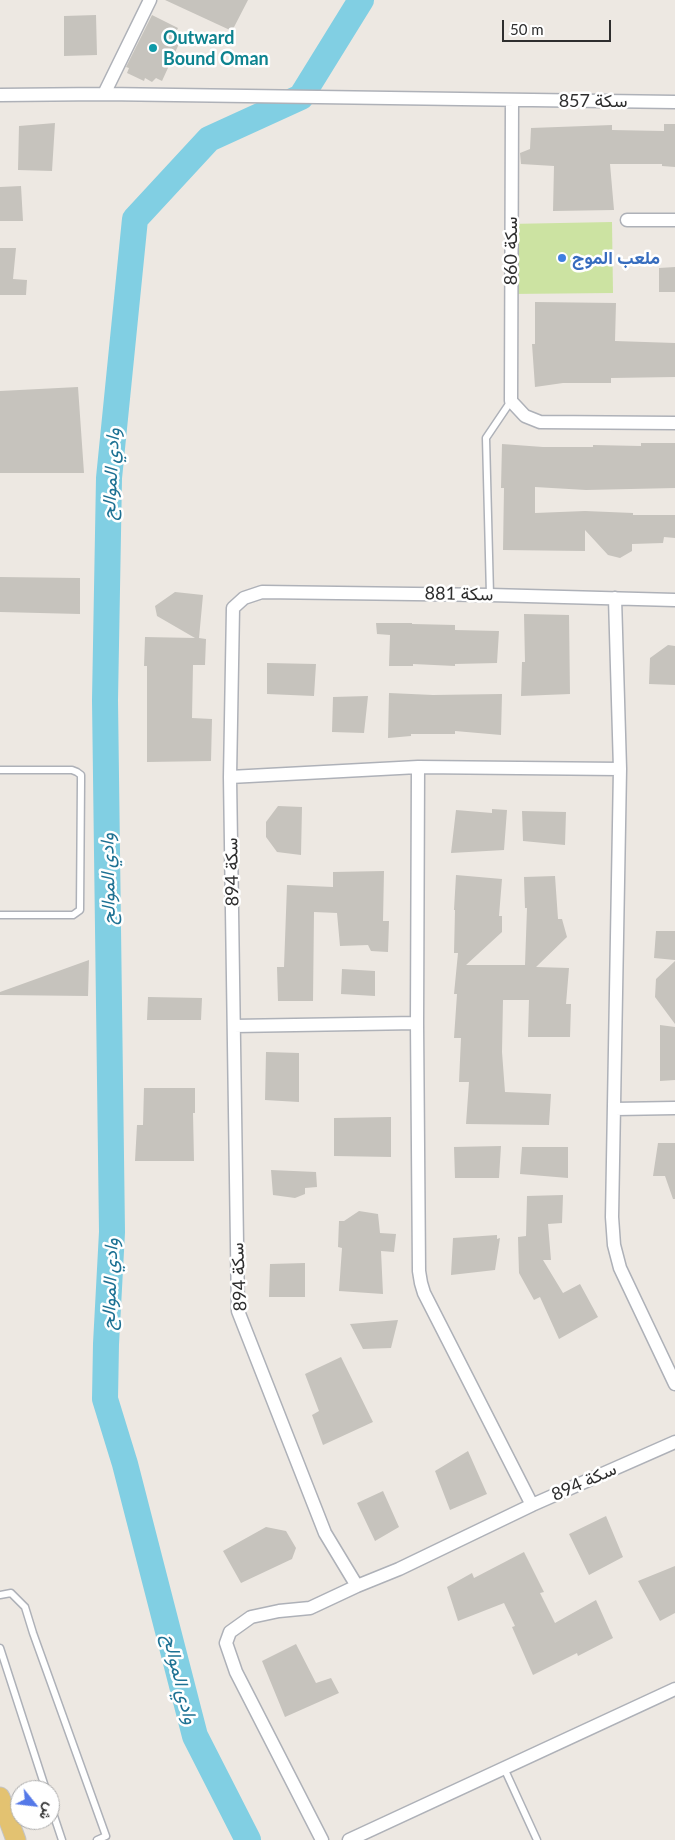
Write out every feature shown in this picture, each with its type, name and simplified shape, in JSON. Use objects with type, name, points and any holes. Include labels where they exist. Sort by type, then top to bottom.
[{"type":"main road","points":[[0,1797],[15,1839]]},
{"type":"street","points":[[104,94],[150,0]]},
{"type":"street","name":"سكة 857","points":[[0,95],[104,94],[675,102]]},
{"type":"street","name":"سكة 860","points":[[511,401],[512,100]]},
{"type":"street","points":[[627,220],[675,220]]},
{"type":"street","points":[[511,401],[525,416],[540,422],[675,423]]},
{"type":"street","name":"سكة 881","points":[[244,598],[262,592],[675,600]]},
{"type":"street","name":"سكة 894","points":[[244,598],[233,608],[230,777],[238,1311],[325,1533],[357,1586],[399,1569],[532,1505],[675,1442]]},
{"type":"street","points":[[614,598],[620,769],[612,1217],[614,1245],[620,1268],[675,1384]]},
{"type":"street","points":[[230,777],[418,768],[620,769]]},
{"type":"street","points":[[418,768],[417,1023],[419,1271],[424,1293],[532,1505]]},
{"type":"street","points":[[234,1026],[417,1023]]},
{"type":"street","points":[[615,1109],[675,1108]]},
{"type":"street","points":[[322,1840],[236,1672],[226,1643],[230,1632],[250,1617],[310,1608],[357,1586]]},
{"type":"street","points":[[349,1840],[675,1689]]},
{"type":"lane","points":[[490,595],[486,438],[511,401]]},
{"type":"lane","points":[[0,770],[72,770],[80,775],[81,781],[80,910],[73,915],[0,915]]},
{"type":"lane","points":[[0,1595],[11,1593],[25,1607],[106,1836],[97,1840]]},
{"type":"lane","points":[[0,1648],[43,1780]]},
{"type":"lane","points":[[504,1768],[537,1840]]},
{"type":"green space","points":[[612,222],[613,293],[509,294],[508,224]]},
{"type":"building","points":[[165,0],[248,0],[232,31]]},
{"type":"building","points":[[96,15],[97,55],[64,56],[64,16]]},
{"type":"building","name":"Outward Bound Oman","points":[[152,15],[178,28],[176,32],[183,35],[162,81],[156,78],[152,82],[145,78],[144,81],[127,73],[129,68],[126,67]]},
{"type":"building","points":[[55,123],[52,171],[18,170],[19,126]]},
{"type":"building","points":[[664,124],[675,124],[675,167],[662,166],[662,164],[610,164],[614,210],[553,211],[554,166],[521,164],[520,153],[530,149],[531,128],[612,125],[612,130],[664,131]]},
{"type":"building","points":[[21,186],[23,221],[0,221],[0,187]]},
{"type":"building","points":[[0,248],[16,248],[13,279],[27,280],[26,295],[0,295]]},
{"type":"building","points":[[675,267],[675,292],[659,292],[659,268]]},
{"type":"building","points":[[535,302],[616,303],[615,341],[675,343],[675,377],[611,378],[611,383],[563,383],[535,387],[532,344],[535,344]]},
{"type":"building","points":[[78,387],[84,473],[0,473],[0,391]]},
{"type":"building","points":[[641,443],[675,443],[675,488],[586,490],[535,487],[535,513],[585,511],[633,513],[633,515],[675,515],[675,538],[664,537],[663,543],[632,544],[632,551],[620,558],[608,555],[585,530],[585,551],[503,550],[504,488],[501,488],[502,444],[543,447],[593,447],[593,445],[641,446]]},
{"type":"building","points":[[0,577],[80,578],[80,614],[0,612]]},
{"type":"building","points":[[175,592],[203,595],[199,638],[206,639],[205,665],[193,665],[192,718],[212,719],[211,761],[147,762],[147,666],[144,666],[145,637],[195,638],[157,616],[155,606]]},
{"type":"building","points":[[524,614],[569,615],[570,694],[521,696],[522,662],[525,662]]},
{"type":"building","points":[[376,623],[455,625],[455,630],[499,631],[497,663],[455,664],[455,666],[413,664],[413,666],[389,666],[390,635],[377,634]]},
{"type":"building","points":[[668,645],[675,646],[675,685],[649,684],[650,658]]},
{"type":"building","points":[[267,663],[316,664],[314,696],[267,694]]},
{"type":"building","points":[[389,693],[433,695],[502,694],[501,735],[455,731],[455,734],[411,734],[411,736],[388,738]]},
{"type":"building","points":[[368,696],[364,733],[332,732],[333,697]]},
{"type":"building","points":[[278,806],[302,807],[301,855],[277,852],[266,837],[266,822]]},
{"type":"building","points":[[492,809],[507,810],[504,850],[451,853],[456,810],[492,813]]},
{"type":"building","points":[[522,811],[566,812],[565,845],[523,841]]},
{"type":"building","points":[[384,871],[383,921],[389,921],[388,952],[371,951],[368,945],[340,946],[337,913],[314,912],[313,1001],[278,1001],[277,967],[284,967],[287,885],[333,887],[333,872]]},
{"type":"building","points":[[456,875],[502,879],[499,916],[502,916],[502,932],[466,965],[525,965],[527,908],[525,908],[524,877],[555,876],[558,919],[562,919],[567,937],[536,967],[569,968],[566,1004],[571,1004],[570,1037],[528,1037],[529,1000],[503,1000],[502,1052],[505,1092],[551,1094],[549,1125],[466,1124],[469,1082],[459,1082],[461,1038],[454,1038],[457,994],[454,994],[458,953],[454,953]]},
{"type":"building","points":[[656,931],[675,931],[675,960],[654,958]]},
{"type":"building","points":[[89,960],[88,996],[0,995],[0,992]]},
{"type":"building","points":[[675,961],[675,1024],[655,997],[656,979]]},
{"type":"building","points":[[342,969],[375,971],[375,996],[341,994]]},
{"type":"building","points":[[148,997],[202,998],[201,1020],[147,1020]]},
{"type":"building","points":[[660,1025],[675,1027],[675,1080],[660,1081]]},
{"type":"building","points":[[266,1052],[299,1053],[299,1102],[265,1100]]},
{"type":"building","points":[[144,1088],[195,1088],[195,1113],[193,1113],[194,1161],[135,1161],[137,1125],[143,1125]]},
{"type":"building","points":[[391,1117],[391,1157],[334,1156],[334,1118]]},
{"type":"building","points":[[658,1143],[675,1143],[675,1199],[673,1199],[665,1176],[653,1176]]},
{"type":"building","points":[[501,1146],[499,1178],[455,1178],[454,1147]]},
{"type":"building","points":[[522,1147],[568,1147],[568,1178],[520,1174]]},
{"type":"building","points":[[271,1170],[316,1172],[317,1187],[305,1188],[305,1194],[295,1198],[273,1195]]},
{"type":"building","points":[[563,1195],[562,1223],[548,1224],[551,1260],[543,1260],[563,1293],[580,1284],[598,1317],[559,1339],[540,1297],[534,1300],[519,1273],[518,1237],[526,1236],[527,1196]]},
{"type":"building","points":[[359,1211],[378,1214],[380,1233],[396,1234],[394,1252],[381,1251],[383,1294],[339,1291],[342,1248],[338,1247],[339,1221],[344,1221]]},
{"type":"building","points":[[497,1235],[497,1239],[500,1238],[495,1270],[451,1275],[453,1238]]},
{"type":"building","points":[[305,1263],[305,1297],[269,1297],[270,1264]]},
{"type":"building","points":[[398,1320],[391,1348],[363,1349],[350,1324]]},
{"type":"building","points":[[341,1357],[373,1422],[323,1445],[312,1415],[319,1411],[305,1374]]},
{"type":"building","points":[[468,1451],[487,1494],[450,1510],[435,1471]]},
{"type":"building","points":[[383,1491],[399,1527],[375,1541],[357,1503]]},
{"type":"building","points":[[606,1516],[623,1557],[589,1575],[569,1534]]},
{"type":"building","points":[[266,1527],[286,1531],[296,1548],[292,1559],[241,1583],[223,1551]]},
{"type":"building","points":[[524,1552],[544,1592],[540,1593],[555,1623],[596,1600],[613,1638],[578,1656],[577,1653],[533,1675],[512,1627],[515,1626],[504,1603],[458,1621],[447,1587],[472,1573],[474,1578]]},
{"type":"building","points":[[675,1566],[675,1613],[660,1621],[638,1581]]},
{"type":"building","points":[[296,1644],[316,1683],[331,1678],[339,1693],[285,1717],[262,1661]]},
{"type":"waterway","name":"وادي الموالح","points":[[248,1840],[195,1736],[125,1464],[105,1399],[112,1232],[105,700],[109,478],[135,219],[209,139],[301,97],[361,0]]},
{"type":"place","name":"Outward Bound Oman","points":[[153,48]]},
{"type":"place","name":"ملعب الموج","points":[[562,258]]}]
